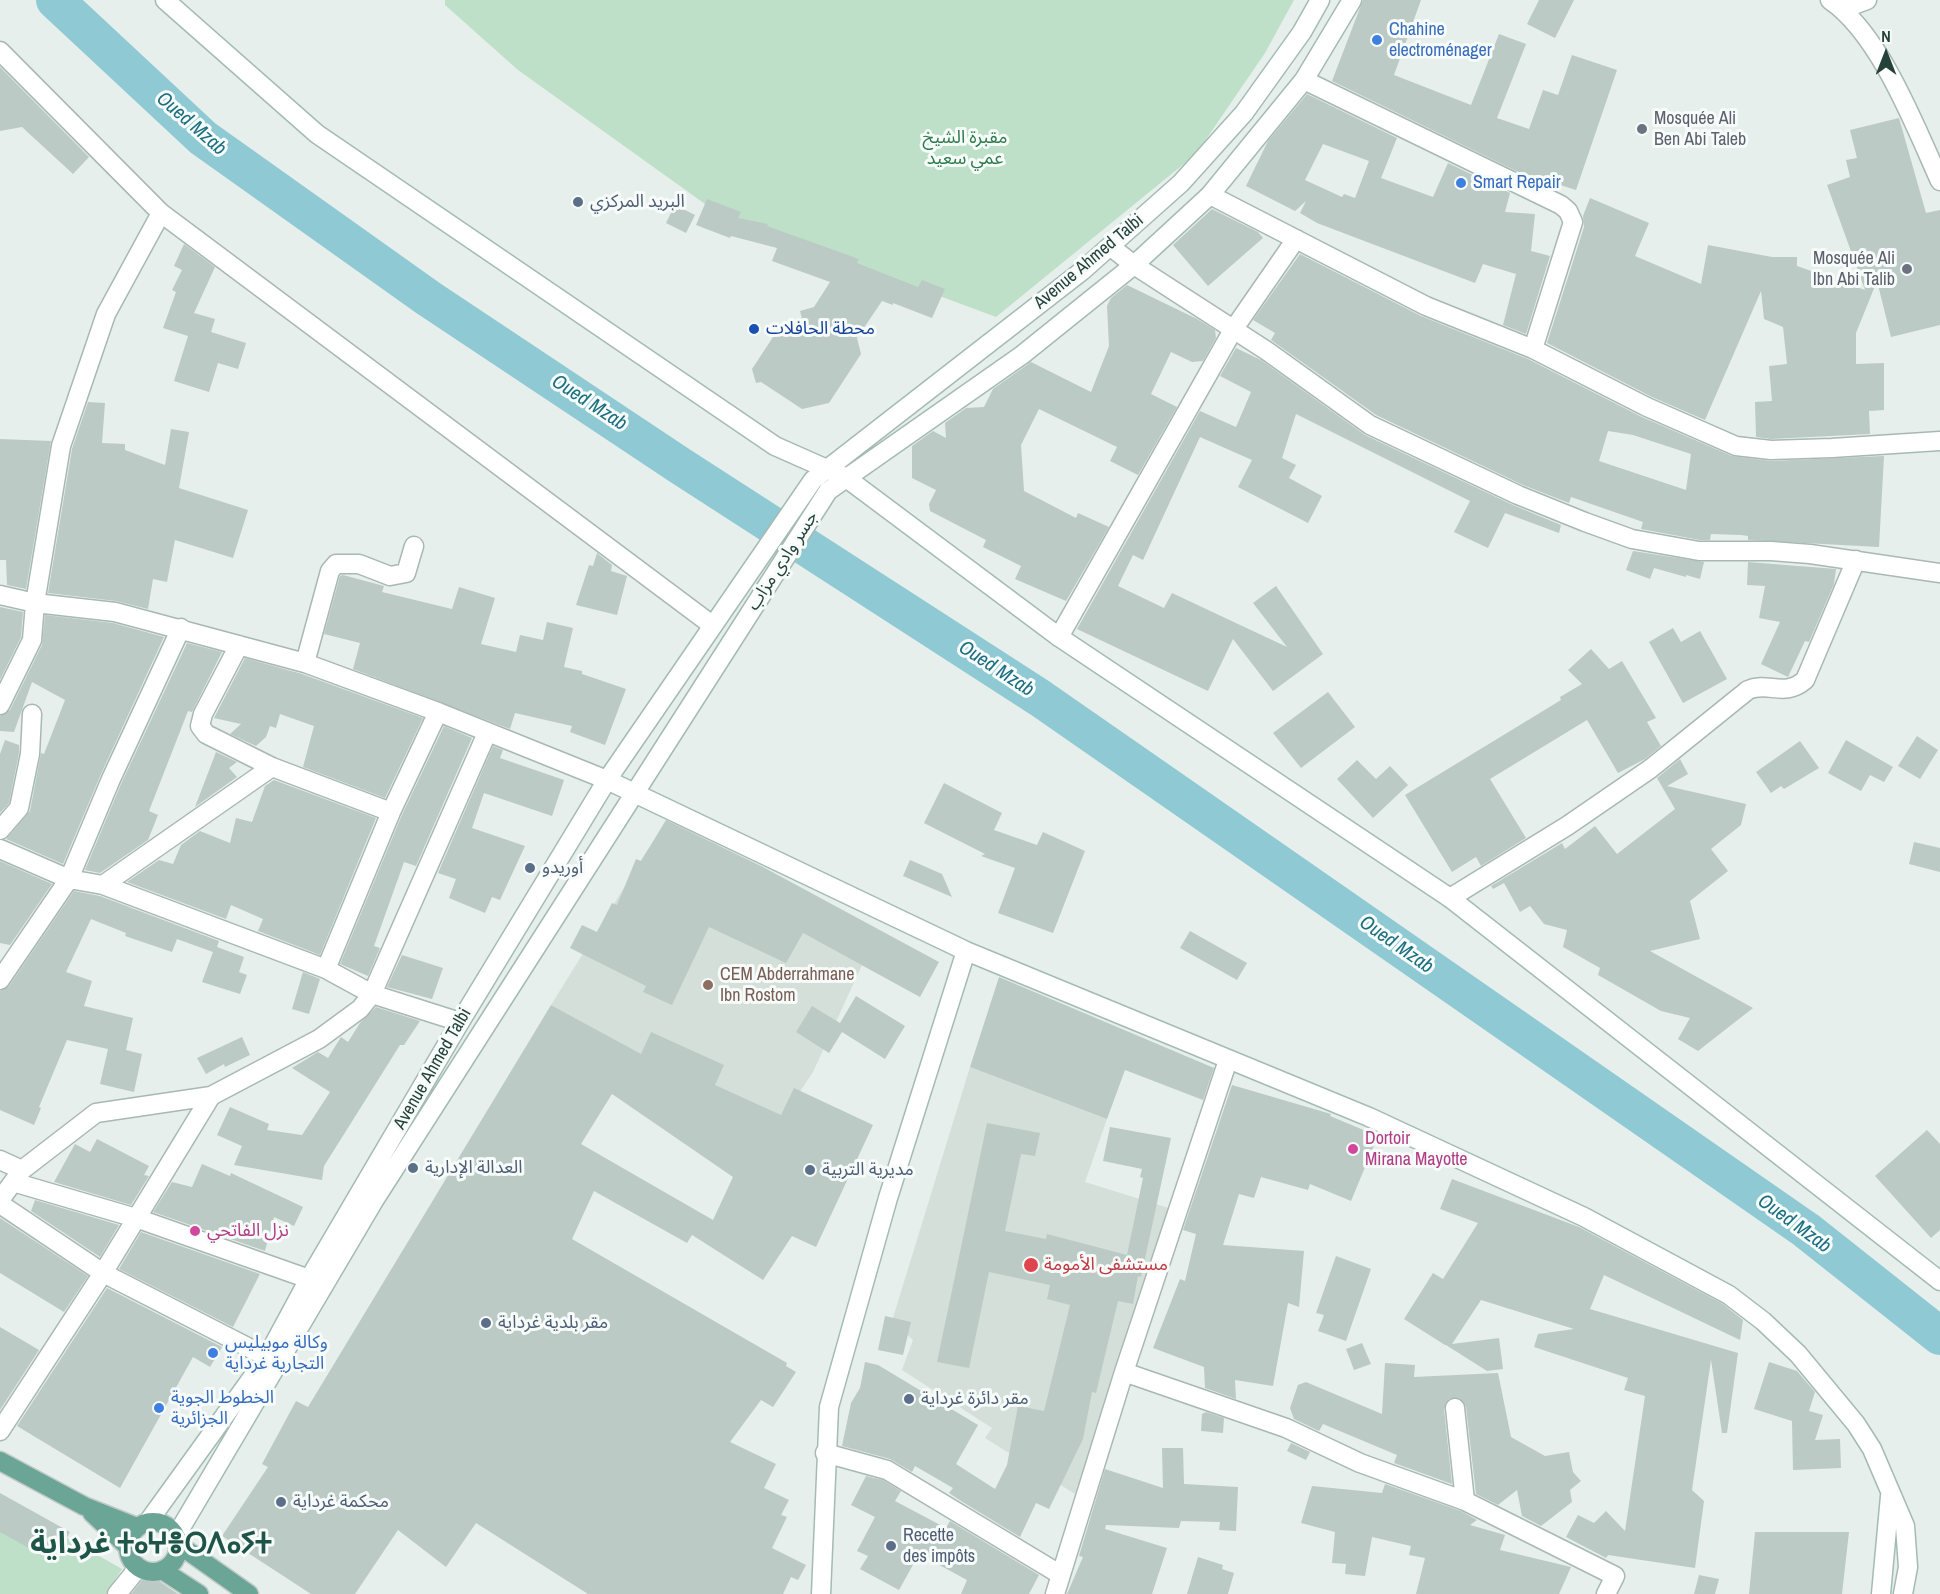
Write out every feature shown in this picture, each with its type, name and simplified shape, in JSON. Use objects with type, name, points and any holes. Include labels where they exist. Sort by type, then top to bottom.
[{"type":"main road","points":[[0,1461],[84,1506],[142,1524],[165,1524],[177,1540],[249,1594]]},
{"type":"main road","points":[[84,1506],[127,1546],[128,1554],[138,1568],[154,1572],[162,1570],[175,1560],[177,1540]]},
{"type":"main road","points":[[127,1546],[142,1524]]},
{"type":"main road","points":[[162,1570],[199,1594]]},
{"type":"street","points":[[165,0],[317,134],[775,446],[819,474],[845,477],[1059,637],[1450,898],[1940,1281]]},
{"type":"street","name":"Avenue Ahmed Talbi","points":[[819,474],[1111,247],[1181,183],[1236,122],[1302,32],[1320,0]]},
{"type":"street","name":"جسر وادي مزاب","points":[[177,1540],[375,1199],[828,491],[1022,355],[1134,265],[1210,195],[1304,80],[1352,0]]},
{"type":"street","points":[[1837,4],[1867,0]]},
{"type":"street","points":[[1837,4],[1860,27],[1884,67],[1940,181]]},
{"type":"street","points":[[0,51],[161,213],[715,621]]},
{"type":"street","points":[[1304,80],[1561,205],[1568,211],[1574,222],[1533,350]]},
{"type":"street","points":[[1210,195],[1426,306],[1533,350],[1647,407],[1726,442],[1749,448],[1832,448],[1940,441]]},
{"type":"street","points":[[0,705],[32,640],[34,603],[61,446],[105,314],[161,213]]},
{"type":"street","points":[[1059,637],[1233,330],[1296,239]]},
{"type":"street","points":[[1111,247],[1134,265],[1267,351],[1370,426],[1518,495],[1623,536],[1699,551],[1771,551],[1856,560],[1940,573]]},
{"type":"street","name":"جسر وادي مزاب","points":[[715,621],[819,474]]},
{"type":"street","points":[[305,663],[330,571],[336,564],[359,564],[390,576],[406,573],[414,546]]},
{"type":"street","points":[[1450,898],[1568,826],[1650,769],[1748,690],[1761,687],[1789,689],[1798,686],[1805,680],[1856,560]]},
{"type":"street","points":[[0,595],[34,603],[115,612],[181,628],[305,663],[438,712],[607,780],[966,951],[1088,999],[1228,1060],[1369,1117],[1584,1217],[1729,1295],[1763,1321],[1798,1354],[1832,1394],[1872,1449],[1905,1526],[1908,1545],[1903,1594]]},
{"type":"street","name":"Avenue Ahmed Talbi","points":[[142,1524],[267,1357],[309,1280],[460,1023],[607,780],[715,621]]},
{"type":"street","points":[[0,980],[69,879],[111,779],[181,628]]},
{"type":"street","points":[[239,645],[210,698],[201,726],[206,734],[272,767],[391,812]]},
{"type":"street","points":[[326,969],[391,812],[438,712]]},
{"type":"street","points":[[0,830],[19,808],[30,754],[32,714]]},
{"type":"street","points":[[267,1357],[104,1273],[0,1202],[17,1176],[96,1113],[211,1096],[319,1040],[360,1009],[372,994],[487,733]]},
{"type":"street","points":[[103,885],[272,767]]},
{"type":"street","points":[[0,849],[69,879],[103,885],[326,969],[372,994],[460,1023]]},
{"type":"street","points":[[820,1594],[829,1407],[888,1198],[966,951]]},
{"type":"street","points":[[1055,1594],[1124,1372],[1228,1060]]},
{"type":"street","points":[[0,1431],[104,1273],[211,1096]]},
{"type":"street","points":[[0,1160],[17,1176],[309,1280]]},
{"type":"street","points":[[1124,1372],[1286,1428],[1360,1462],[1465,1501],[1615,1576],[1606,1594]]},
{"type":"street","points":[[1455,1408],[1465,1501]]},
{"type":"street","points":[[825,1453],[886,1470],[1062,1575]]},
{"type":"street","points":[[1881,1594],[1891,1491]]},
{"type":"street","points":[[117,1594],[138,1568]]},
{"type":"shaded area","name":"CEM Abderrahmane Ibn Rostom","points":[[648,849],[862,965],[813,1072],[775,1129],[551,1005]]},
{"type":"shaded area","name":"مستشفى الأمومة","points":[[970,1067],[1107,1119],[1085,1182],[1172,1209],[1075,1494],[985,1438],[992,1428],[902,1370],[913,1340],[892,1321]]},
{"type":"green space","name":"مقبرة الشيخ عمي سعيد","points":[[445,0],[1294,0],[1265,53],[1196,154],[996,317],[719,214],[518,70],[445,5]]},
{"type":"green space","points":[[0,1500],[122,1569],[106,1594],[0,1594]]},
{"type":"building","points":[[1363,0],[1421,0],[1394,75],[1471,105],[1499,34],[1526,44],[1497,118],[1529,129],[1543,90],[1558,95],[1572,55],[1617,70],[1576,190],[1516,171],[1332,81]]},
{"type":"building","points":[[1539,0],[1574,0],[1555,38],[1527,24]]},
{"type":"building","points":[[0,67],[89,157],[73,174],[22,127],[0,131]]},
{"type":"building","points":[[1307,94],[1397,138],[1381,178],[1433,197],[1448,163],[1510,193],[1505,212],[1535,214],[1531,251],[1550,256],[1526,334],[1503,325],[1516,274],[1483,264],[1475,283],[1317,223],[1300,213],[1306,201],[1295,211],[1246,186],[1268,141]],"holes":[[[1323,144],[1369,161],[1355,198],[1344,194],[1342,197],[1305,180]]]},
{"type":"building","points":[[1899,118],[1926,213],[1940,210],[1940,325],[1891,337],[1877,281],[1856,333],[1856,364],[1884,363],[1884,410],[1869,411],[1870,434],[1771,439],[1756,437],[1755,402],[1772,401],[1769,366],[1787,364],[1783,327],[1764,319],[1761,291],[1705,420],[1652,397],[1547,343],[1584,227],[1583,216],[1590,198],[1649,223],[1635,256],[1701,284],[1708,245],[1772,257],[1797,257],[1797,266],[1865,290],[1827,185],[1850,177],[1846,160],[1857,158],[1850,130]]},
{"type":"building","points":[[707,199],[741,212],[738,218],[768,224],[767,226],[859,259],[857,263],[918,287],[922,280],[945,289],[932,318],[882,301],[857,338],[861,354],[829,403],[802,409],[761,382],[756,383],[752,369],[775,334],[804,327],[800,311],[814,307],[830,282],[772,261],[777,248],[731,236],[730,238],[696,225]]},
{"type":"building","points":[[675,205],[695,215],[686,233],[666,223]]},
{"type":"building","points":[[1212,209],[1258,232],[1263,238],[1208,286],[1173,245]]},
{"type":"building","points":[[184,244],[215,267],[194,313],[215,319],[211,332],[246,343],[238,369],[218,363],[209,392],[174,381],[188,336],[163,328],[176,292],[172,290],[182,270],[174,266]]},
{"type":"building","points":[[1300,254],[1421,316],[1528,359],[1642,417],[1732,456],[1771,461],[1884,456],[1879,547],[1748,540],[1748,536],[1741,535],[1711,534],[1710,540],[1700,540],[1641,529],[1643,522],[1571,497],[1569,503],[1523,485],[1376,415],[1271,340],[1275,333],[1253,320]],"holes":[[[1608,431],[1633,435],[1691,454],[1686,490],[1599,461]]]},
{"type":"building","points":[[1127,285],[1197,319],[1215,330],[1216,338],[1203,361],[1192,362],[1171,352],[1151,394],[1177,407],[1138,475],[1110,461],[1117,447],[1039,409],[1021,445],[1024,491],[1076,518],[1078,513],[1109,527],[1066,601],[1015,579],[1021,566],[983,547],[986,540],[930,511],[929,504],[936,490],[912,478],[912,446],[933,431],[946,438],[945,423],[966,408],[984,407],[993,389],[1031,362],[1091,392],[1109,346],[1107,306],[1111,298]]},
{"type":"building","points":[[1236,348],[1261,360],[1365,435],[1513,505],[1561,525],[1559,533],[1505,513],[1488,548],[1454,532],[1470,501],[1296,414],[1282,458],[1296,465],[1289,478],[1322,496],[1308,523],[1238,487],[1252,460],[1200,437],[1143,560],[1133,555],[1118,586],[1164,608],[1172,593],[1287,647],[1253,603],[1276,586],[1323,654],[1273,691],[1233,639],[1208,691],[1077,629],[1200,411],[1236,427],[1251,392],[1220,376]]},
{"type":"building","points":[[88,402],[105,403],[102,443],[125,444],[125,450],[165,465],[171,429],[189,432],[179,488],[248,510],[233,558],[175,540],[167,582],[153,579],[148,609],[116,601],[48,593],[72,449]]},
{"type":"building","points":[[0,439],[51,441],[26,589],[7,585],[6,560],[0,560]]},
{"type":"building","points":[[1633,551],[1704,562],[1700,579],[1654,568],[1650,579],[1626,570]]},
{"type":"building","points":[[597,553],[612,565],[611,571],[627,576],[617,615],[576,605],[589,565],[593,566]]},
{"type":"building","points":[[1748,562],[1836,569],[1834,584],[1809,642],[1805,641],[1788,677],[1761,664],[1780,622],[1759,618],[1765,586],[1747,585]]},
{"type":"building","points":[[340,576],[384,586],[382,592],[452,609],[459,587],[495,598],[481,644],[516,652],[520,635],[543,640],[547,622],[573,628],[564,667],[582,671],[582,674],[626,689],[605,745],[570,732],[572,726],[515,713],[510,729],[353,669],[360,643],[324,634]]},
{"type":"building","points":[[0,607],[23,612],[21,637],[0,680]]},
{"type":"building","points":[[45,615],[113,623],[164,637],[101,774],[63,864],[6,839],[30,811],[41,753],[44,754],[65,700],[32,682],[14,732],[0,731],[0,716],[10,710],[42,645]]},
{"type":"building","points":[[1673,628],[1681,642],[1700,631],[1727,679],[1683,703],[1649,642]]},
{"type":"building","points":[[187,643],[222,652],[192,712],[188,711],[149,811],[158,815],[148,840],[100,873],[85,870],[121,784]]},
{"type":"building","points":[[1591,649],[1609,669],[1622,661],[1656,718],[1647,722],[1661,746],[1645,759],[1618,773],[1587,720],[1490,779],[1526,838],[1481,866],[1476,857],[1452,872],[1405,795],[1561,700],[1560,697],[1582,684],[1568,670]]},
{"type":"building","points":[[245,658],[302,674],[423,718],[385,798],[303,767],[314,726],[280,714],[276,728],[270,726],[266,737],[256,746],[230,734],[241,724],[214,718]]},
{"type":"building","points":[[1328,692],[1355,727],[1301,768],[1273,733]]},
{"type":"building","points":[[444,726],[472,738],[416,866],[404,862],[374,946],[380,948],[368,976],[340,964],[401,817]]},
{"type":"building","points":[[1917,736],[1938,750],[1920,779],[1898,766]]},
{"type":"building","points":[[5,740],[19,745],[19,753],[9,803],[0,813],[0,754]]},
{"type":"building","points":[[1846,740],[1893,767],[1884,782],[1870,775],[1861,791],[1828,773]]},
{"type":"building","points":[[1800,741],[1819,768],[1784,789],[1781,786],[1771,793],[1756,772]]},
{"type":"building","points":[[493,746],[503,750],[500,758],[564,780],[552,816],[484,793],[472,828],[525,846],[500,900],[492,897],[485,913],[449,898],[456,879],[438,873]]},
{"type":"building","points":[[216,752],[237,762],[229,768],[237,777],[195,807]]},
{"type":"building","points":[[1680,759],[1688,774],[1667,786],[1746,804],[1741,825],[1711,849],[1728,871],[1690,901],[1700,939],[1650,951],[1753,1008],[1698,1051],[1678,1039],[1690,1018],[1661,1011],[1598,975],[1600,968],[1563,947],[1567,930],[1544,924],[1530,906],[1520,912],[1504,883],[1493,889],[1491,886],[1562,843],[1565,849],[1595,826],[1617,854],[1675,809],[1657,778]]},
{"type":"building","points":[[1357,760],[1376,779],[1390,766],[1408,785],[1373,818],[1337,779]]},
{"type":"building","points":[[274,780],[376,818],[320,955],[258,931],[263,919],[231,905],[226,919],[127,882],[159,860],[173,864],[181,845],[200,831],[230,843],[236,818],[252,822],[265,786]]},
{"type":"building","points":[[944,783],[1002,813],[994,830],[1037,845],[1043,832],[1085,851],[1053,933],[998,913],[1015,868],[981,856],[985,854],[924,823]]},
{"type":"building","points":[[666,820],[763,867],[939,962],[920,997],[803,933],[786,963],[709,927],[672,1005],[643,992],[646,986],[570,948],[582,925],[597,932],[612,903],[617,905],[636,859],[641,861]]},
{"type":"building","points":[[1914,842],[1940,848],[1940,872],[1909,864]]},
{"type":"building","points":[[910,860],[942,874],[952,897],[903,876]]},
{"type":"building","points":[[0,861],[52,884],[10,945],[0,943]]},
{"type":"building","points":[[74,891],[100,896],[219,941],[217,947],[244,957],[239,972],[247,975],[240,994],[202,982],[213,952],[177,939],[172,952],[125,936],[126,933],[91,919],[66,972],[92,981],[84,1006],[133,1018],[126,1050],[142,1054],[134,1092],[100,1084],[108,1049],[67,1040],[39,1107],[41,1108],[34,1125],[0,1110],[0,991],[9,986]]},
{"type":"building","points":[[1190,931],[1247,963],[1237,980],[1180,948]]},
{"type":"building","points":[[402,955],[443,968],[432,999],[387,987]]},
{"type":"building","points":[[303,972],[320,979],[309,1014],[292,1009]]},
{"type":"building","points":[[999,977],[1214,1068],[1203,1100],[1125,1070],[1107,1119],[970,1067]]},
{"type":"building","points":[[856,996],[905,1026],[885,1059],[842,1032],[829,1053],[796,1032],[812,1006],[840,1023]]},
{"type":"building","points":[[551,1005],[641,1054],[651,1032],[724,1065],[715,1085],[781,1115],[794,1088],[873,1125],[816,1247],[792,1236],[763,1280],[692,1235],[687,1243],[594,1191],[572,1239],[787,1363],[786,1366],[796,1372],[773,1407],[761,1400],[730,1442],[776,1464],[764,1488],[789,1500],[781,1515],[787,1517],[772,1548],[806,1565],[798,1580],[791,1577],[783,1594],[588,1594],[476,1523],[446,1567],[398,1530],[355,1594],[311,1594],[222,1536],[268,1467],[262,1464],[296,1401],[308,1407]],"holes":[[[612,1094],[733,1177],[713,1220],[581,1144]]]},
{"type":"building","points":[[376,1007],[420,1021],[404,1045],[400,1045],[324,1166],[322,1180],[234,1165],[242,1146],[217,1135],[230,1107],[269,1124],[267,1130],[302,1135],[330,1092],[292,1068],[318,1052],[328,1058],[341,1037],[348,1042],[360,1023]]},
{"type":"building","points":[[242,1037],[250,1055],[225,1067],[224,1064],[206,1074],[197,1058]]},
{"type":"building","points":[[1232,1085],[1331,1114],[1330,1116],[1378,1136],[1351,1201],[1310,1184],[1308,1190],[1261,1177],[1254,1198],[1239,1194],[1223,1245],[1304,1251],[1299,1307],[1288,1303],[1273,1386],[1235,1380],[1236,1399],[1205,1388],[1204,1367],[1153,1348],[1180,1279],[1185,1281],[1196,1234],[1183,1230]]},
{"type":"building","points":[[987,1123],[1040,1133],[1035,1156],[1021,1154],[1005,1231],[1046,1239],[1047,1234],[1127,1255],[1143,1178],[1140,1177],[1142,1169],[1103,1161],[1110,1127],[1171,1138],[1141,1277],[1138,1276],[1133,1304],[1118,1301],[1096,1393],[1092,1392],[1083,1439],[1049,1509],[1036,1503],[1020,1537],[949,1493],[953,1488],[915,1466],[912,1472],[890,1459],[842,1446],[851,1403],[860,1388],[865,1362],[878,1365],[978,1425],[956,1464],[995,1489],[1007,1465],[1018,1406],[1044,1411],[1070,1305],[1047,1299],[1050,1285],[989,1272],[969,1368],[937,1362]]},
{"type":"building","points":[[1927,1130],[1940,1144],[1940,1230],[1931,1238],[1875,1176]]},
{"type":"building","points":[[97,1139],[149,1166],[144,1175],[149,1176],[131,1205],[54,1182],[75,1144],[90,1152]]},
{"type":"building","points":[[202,1164],[230,1176],[231,1173],[303,1207],[294,1226],[274,1217],[265,1251],[153,1212],[172,1182],[192,1187]]},
{"type":"building","points":[[1452,1179],[1579,1227],[1723,1304],[1743,1320],[1740,1340],[1604,1275],[1590,1309],[1738,1353],[1727,1433],[1722,1433],[1711,1360],[1692,1490],[1704,1501],[1695,1568],[1608,1555],[1606,1558],[1566,1537],[1578,1515],[1594,1523],[1606,1511],[1625,1531],[1645,1396],[1624,1390],[1628,1378],[1534,1347],[1538,1334],[1574,1329],[1481,1300],[1452,1344],[1499,1338],[1503,1369],[1487,1371],[1404,1319],[1433,1273],[1443,1279],[1478,1223],[1440,1209]]},
{"type":"building","points":[[35,1200],[119,1225],[100,1257],[31,1211]]},
{"type":"building","points":[[0,1218],[88,1276],[64,1312],[0,1273]]},
{"type":"building","points":[[141,1232],[260,1274],[233,1327],[119,1269]]},
{"type":"building","points":[[1336,1256],[1371,1269],[1346,1341],[1318,1331],[1324,1315],[1316,1313]]},
{"type":"building","points":[[107,1288],[222,1347],[210,1367],[193,1357],[120,1488],[17,1426]]},
{"type":"building","points":[[885,1316],[911,1322],[903,1355],[878,1350]]},
{"type":"building","points":[[0,1327],[39,1350],[0,1410]]},
{"type":"building","points":[[1362,1343],[1371,1364],[1354,1370],[1346,1349]]},
{"type":"building","points":[[1769,1362],[1797,1371],[1815,1392],[1809,1411],[1823,1415],[1815,1440],[1840,1439],[1841,1468],[1793,1470],[1792,1421],[1754,1409]]},
{"type":"building","points":[[1385,1363],[1415,1365],[1414,1377],[1498,1373],[1511,1437],[1545,1456],[1569,1452],[1573,1472],[1581,1481],[1570,1490],[1572,1502],[1541,1526],[1522,1516],[1517,1490],[1498,1505],[1476,1494],[1466,1407],[1459,1398],[1449,1399],[1444,1409],[1452,1484],[1394,1463],[1397,1455],[1323,1424],[1319,1431],[1294,1419],[1290,1408],[1298,1385],[1306,1382],[1382,1414]]},
{"type":"building","points":[[1206,1412],[1224,1418],[1223,1433],[1201,1431],[1202,1414]]},
{"type":"building","points":[[1291,1443],[1310,1452],[1306,1460],[1287,1451]]},
{"type":"building","points":[[1162,1448],[1183,1448],[1184,1484],[1238,1487],[1236,1531],[1219,1530],[1220,1522],[1181,1521],[1179,1528],[1106,1525],[1105,1529],[1167,1548],[1152,1594],[1067,1594],[1083,1557],[1079,1556],[1105,1469],[1163,1488]]},
{"type":"building","points":[[866,1476],[883,1480],[901,1491],[895,1501],[946,1528],[950,1521],[1039,1575],[1029,1594],[961,1594],[967,1580],[919,1554],[899,1590],[860,1569],[868,1556],[857,1551],[875,1517],[851,1505]]},
{"type":"building","points":[[1385,1484],[1461,1511],[1477,1520],[1470,1525],[1505,1535],[1500,1550],[1571,1567],[1559,1594],[1416,1594],[1425,1558],[1409,1555],[1411,1546],[1372,1537],[1365,1576],[1345,1574],[1346,1564],[1332,1563],[1335,1532],[1301,1523],[1312,1486],[1382,1493]]},
{"type":"building","points":[[0,1493],[70,1532],[54,1562],[0,1532]]},
{"type":"building","points":[[1755,1532],[1849,1532],[1842,1594],[1749,1594]]},
{"type":"building","points":[[1198,1557],[1223,1565],[1222,1569],[1234,1573],[1228,1594],[1187,1594]]},
{"type":"building","points":[[148,1573],[156,1579],[178,1594],[131,1594]]},
{"type":"building","points":[[1699,1575],[1719,1579],[1715,1594],[1694,1594]]},
{"type":"waterway","name":"Oued Mzab","points":[[55,0],[203,138],[428,298],[679,465],[1040,698],[1806,1230],[1940,1336]]},
{"type":"place","name":"Chahine electroménager","points":[[1377,40]]},
{"type":"place","name":"Mosquée Ali Ben Abi Taleb","points":[[1642,129]]},
{"type":"place","name":"Smart Repair","points":[[1461,183]]},
{"type":"place","name":"البريد المركزي","points":[[578,202]]},
{"type":"place","name":"Mosquée Ali Ibn Abi Talib","points":[[1907,269]]},
{"type":"place","name":"محطة الحافلات","points":[[754,329]]},
{"type":"place","name":"أوريدو","points":[[530,868]]},
{"type":"place","name":"CEM Abderrahmane Ibn Rostom","points":[[708,985]]},
{"type":"place","name":"Dortoir Mirana Mayotte","points":[[1353,1149]]},
{"type":"place","name":"العدالة الإدارية","points":[[413,1168]]},
{"type":"place","name":"مديرية التربية","points":[[810,1170]]},
{"type":"place","name":"نزل الفاتحي","points":[[195,1231]]},
{"type":"place","name":"مستشفى الأمومة","points":[[1031,1265]]},
{"type":"place","name":"مقر بلدية غرداية","points":[[486,1323]]},
{"type":"place","name":"وكالة موبيليس التجارية غرداية","points":[[213,1353]]},
{"type":"place","name":"مقر دائرة غرداية","points":[[909,1399]]},
{"type":"place","name":"الخطوط الجوية الجزائرية","points":[[159,1408]]},
{"type":"place","name":"محكمة غرداية","points":[[281,1502]]},
{"type":"place","name":"Recette des impôts","points":[[891,1546]]},
{"type":"district","name":"غرداية ⵜⴰⵖⴻⵔⴷⴰⵢⵜ","points":[[151,1545]]}]
